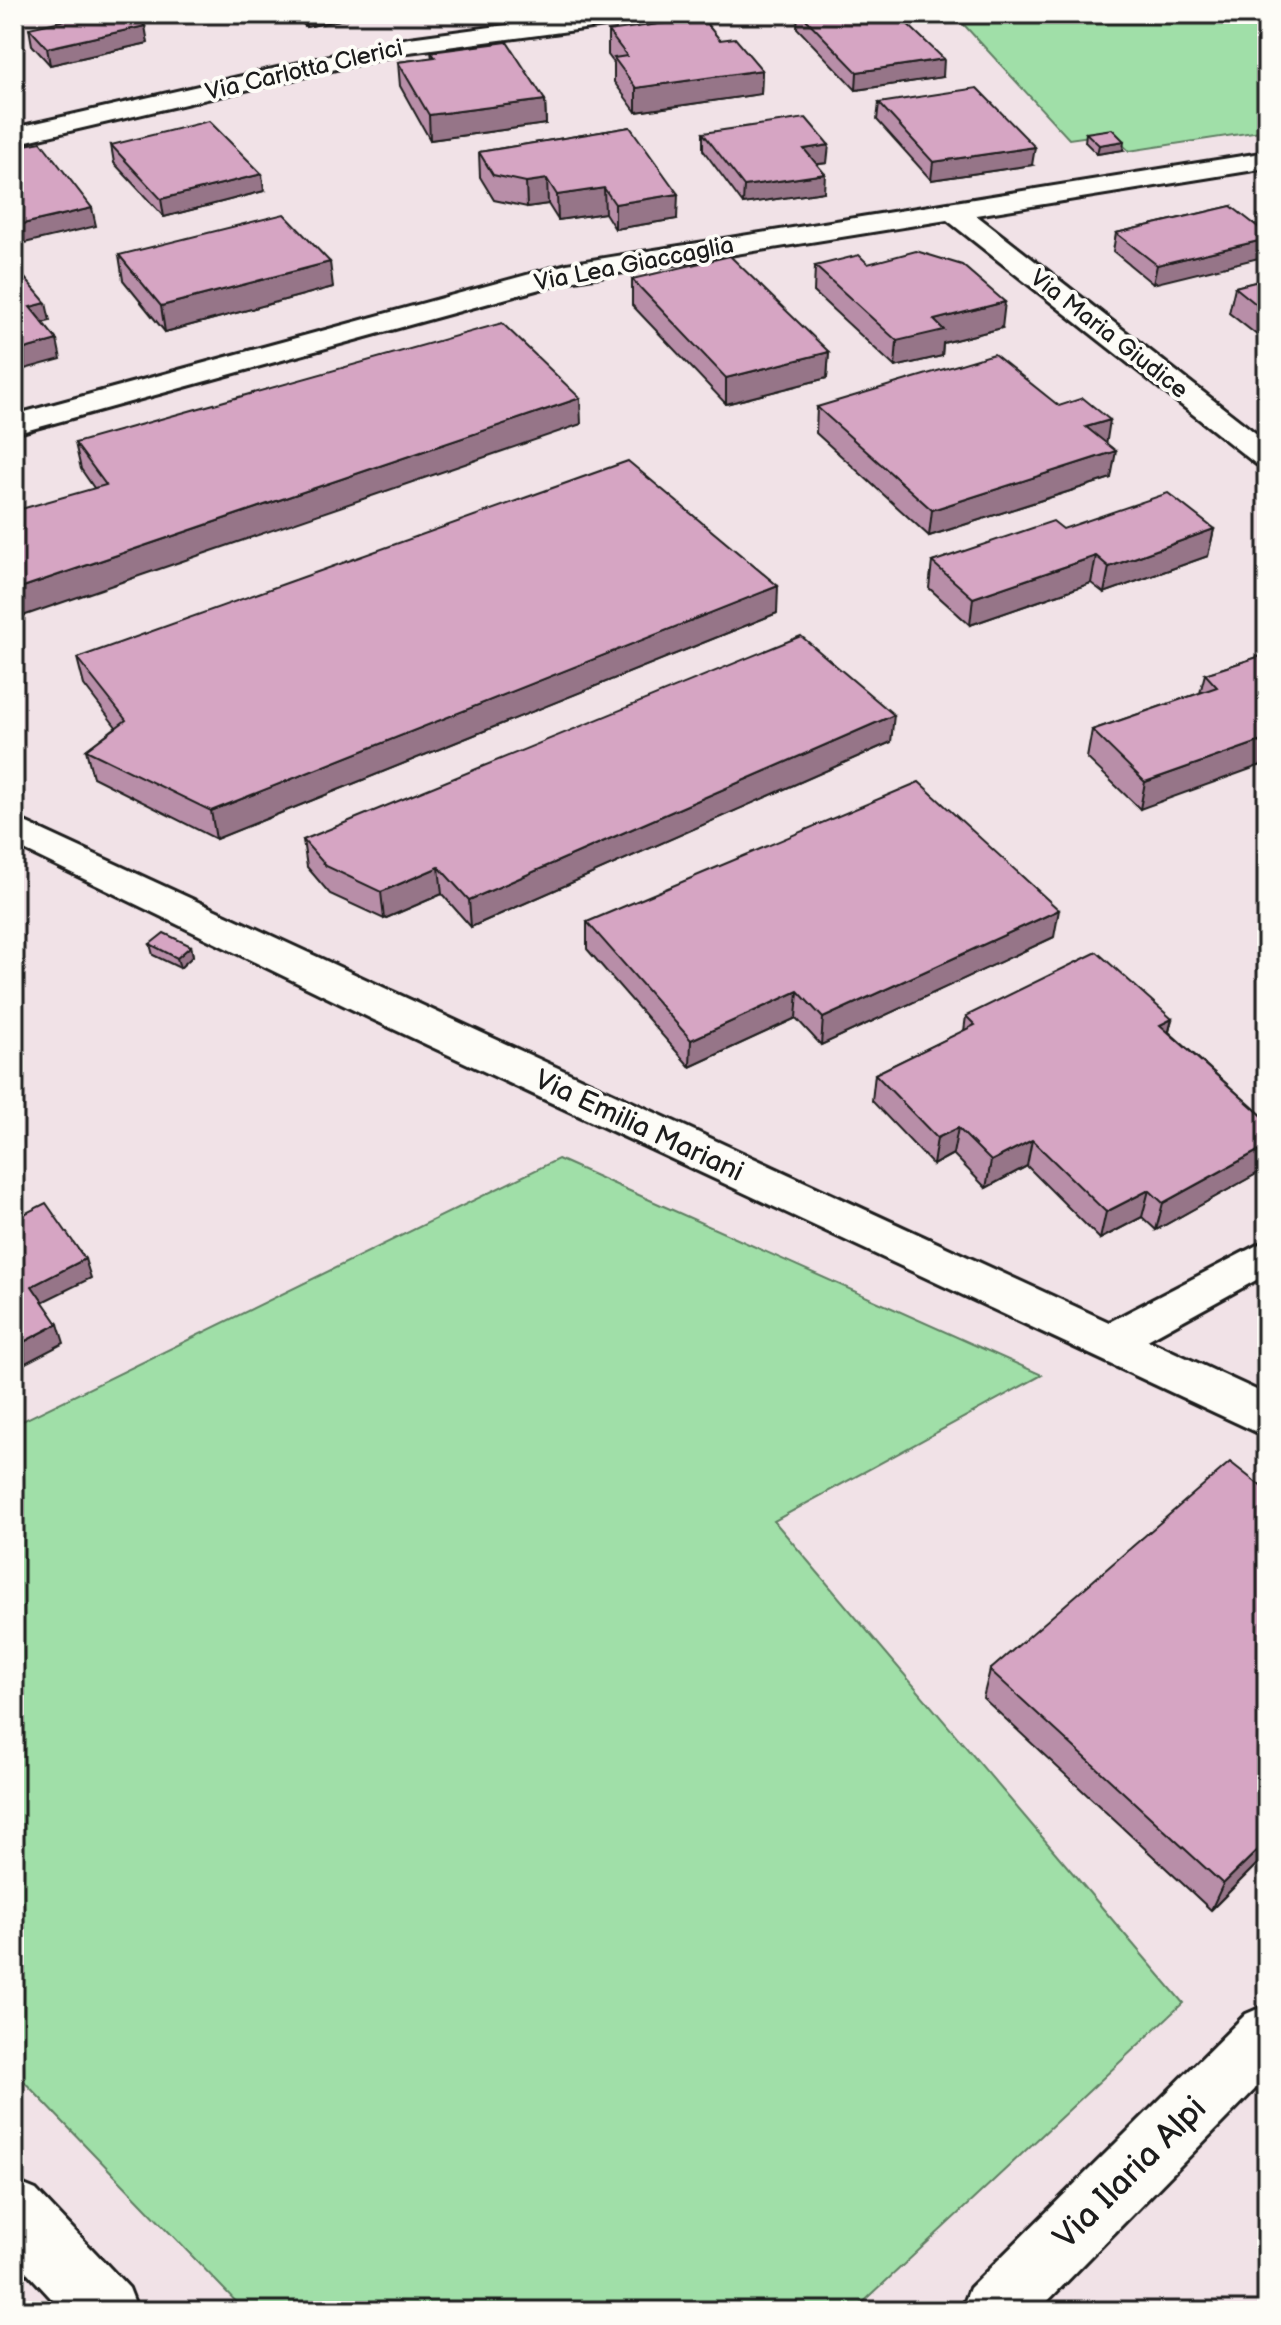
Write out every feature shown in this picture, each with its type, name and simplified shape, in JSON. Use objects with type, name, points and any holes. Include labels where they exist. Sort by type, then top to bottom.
[{"type":"street","name":"Via Carlotta Clerici","points":[[14,136],[409,45],[644,14]]},
{"type":"street","name":"Via Lea Giaccaglia","points":[[14,425],[567,273],[1267,160]]},
{"type":"street","name":"Via Maria Giudice","points":[[952,210],[1267,457]]},
{"type":"street","name":"Via Emilia Mariani","points":[[14,830],[401,1016],[1267,1417]]},
{"type":"street","name":"Via Ilaria Alpi","points":[[993,2311],[1267,2035]]},
{"type":"street","points":[[14,2212],[106,2311]]},
{"type":"lane","points":[[1108,1342],[1267,1255]]},
{"type":"green space","points":[[954,14],[1267,14],[1267,130],[1129,151],[1111,133],[1069,139]]},
{"type":"green space","points":[[558,1159],[1042,1375],[774,1521],[1183,2003],[854,2311],[245,2311],[14,2071],[14,1425]]},
{"type":"building","points":[[93,14],[133,14],[145,26],[47,48],[29,28]]},
{"type":"building","points":[[801,14],[897,14],[944,59],[857,72]]},
{"type":"building","points":[[702,18],[720,40],[735,38],[762,70],[636,88],[614,58],[627,56],[608,31]]},
{"type":"building","points":[[507,42],[545,100],[429,115],[398,62],[435,57],[431,52]]},
{"type":"building","points":[[977,88],[1035,147],[933,162],[879,103]]},
{"type":"building","points":[[806,118],[829,145],[804,149],[825,174],[744,186],[703,133]]},
{"type":"building","points":[[209,121],[262,174],[161,199],[111,145]]},
{"type":"building","points":[[630,127],[678,194],[615,204],[604,188],[557,195],[547,179],[526,182],[493,175],[479,152]]},
{"type":"building","points":[[1112,129],[1124,141],[1099,145],[1086,133]]},
{"type":"building","points":[[41,142],[92,208],[14,226],[14,147]]},
{"type":"building","points":[[1231,206],[1267,234],[1267,239],[1157,265],[1116,233]]},
{"type":"building","points":[[284,214],[330,262],[161,306],[119,255]]},
{"type":"building","points":[[916,251],[962,265],[1005,302],[934,320],[944,330],[897,341],[815,266],[859,255],[868,264]]},
{"type":"building","points":[[730,256],[829,352],[726,378],[632,279]]},
{"type":"building","points":[[18,270],[46,303],[30,307],[57,340],[14,352],[14,271]]},
{"type":"building","points":[[1267,279],[1267,313],[1235,287]]},
{"type":"building","points":[[502,323],[580,398],[14,590],[14,511],[106,485],[75,443]]},
{"type":"building","points":[[994,354],[1059,406],[1083,398],[1110,420],[1086,427],[1116,451],[932,510],[817,407]]},
{"type":"building","points":[[628,461],[778,586],[211,811],[86,750],[126,720],[77,658]]},
{"type":"building","points":[[1168,493],[1214,529],[1109,567],[1096,556],[973,598],[932,562],[1053,521],[1063,529]]},
{"type":"building","points":[[801,636],[894,715],[469,900],[439,867],[381,892],[326,866],[303,840]]},
{"type":"building","points":[[1267,654],[1267,739],[1145,782],[1092,730],[1217,687],[1205,674]]},
{"type":"building","points":[[919,782],[1059,910],[823,1018],[798,991],[691,1040],[587,922]]},
{"type":"building","points":[[164,933],[191,946],[177,958],[150,944]]},
{"type":"building","points":[[1097,952],[1172,1019],[1160,1025],[1267,1120],[1267,1146],[1163,1203],[1149,1190],[1106,1212],[1032,1140],[991,1161],[958,1128],[937,1138],[875,1074],[975,1025],[966,1016]]},
{"type":"building","points":[[46,1203],[85,1259],[32,1286],[58,1324],[14,1347],[14,1219]]},
{"type":"building","points":[[1230,1462],[1267,1491],[1267,1841],[1223,1884],[990,1670]]}]
